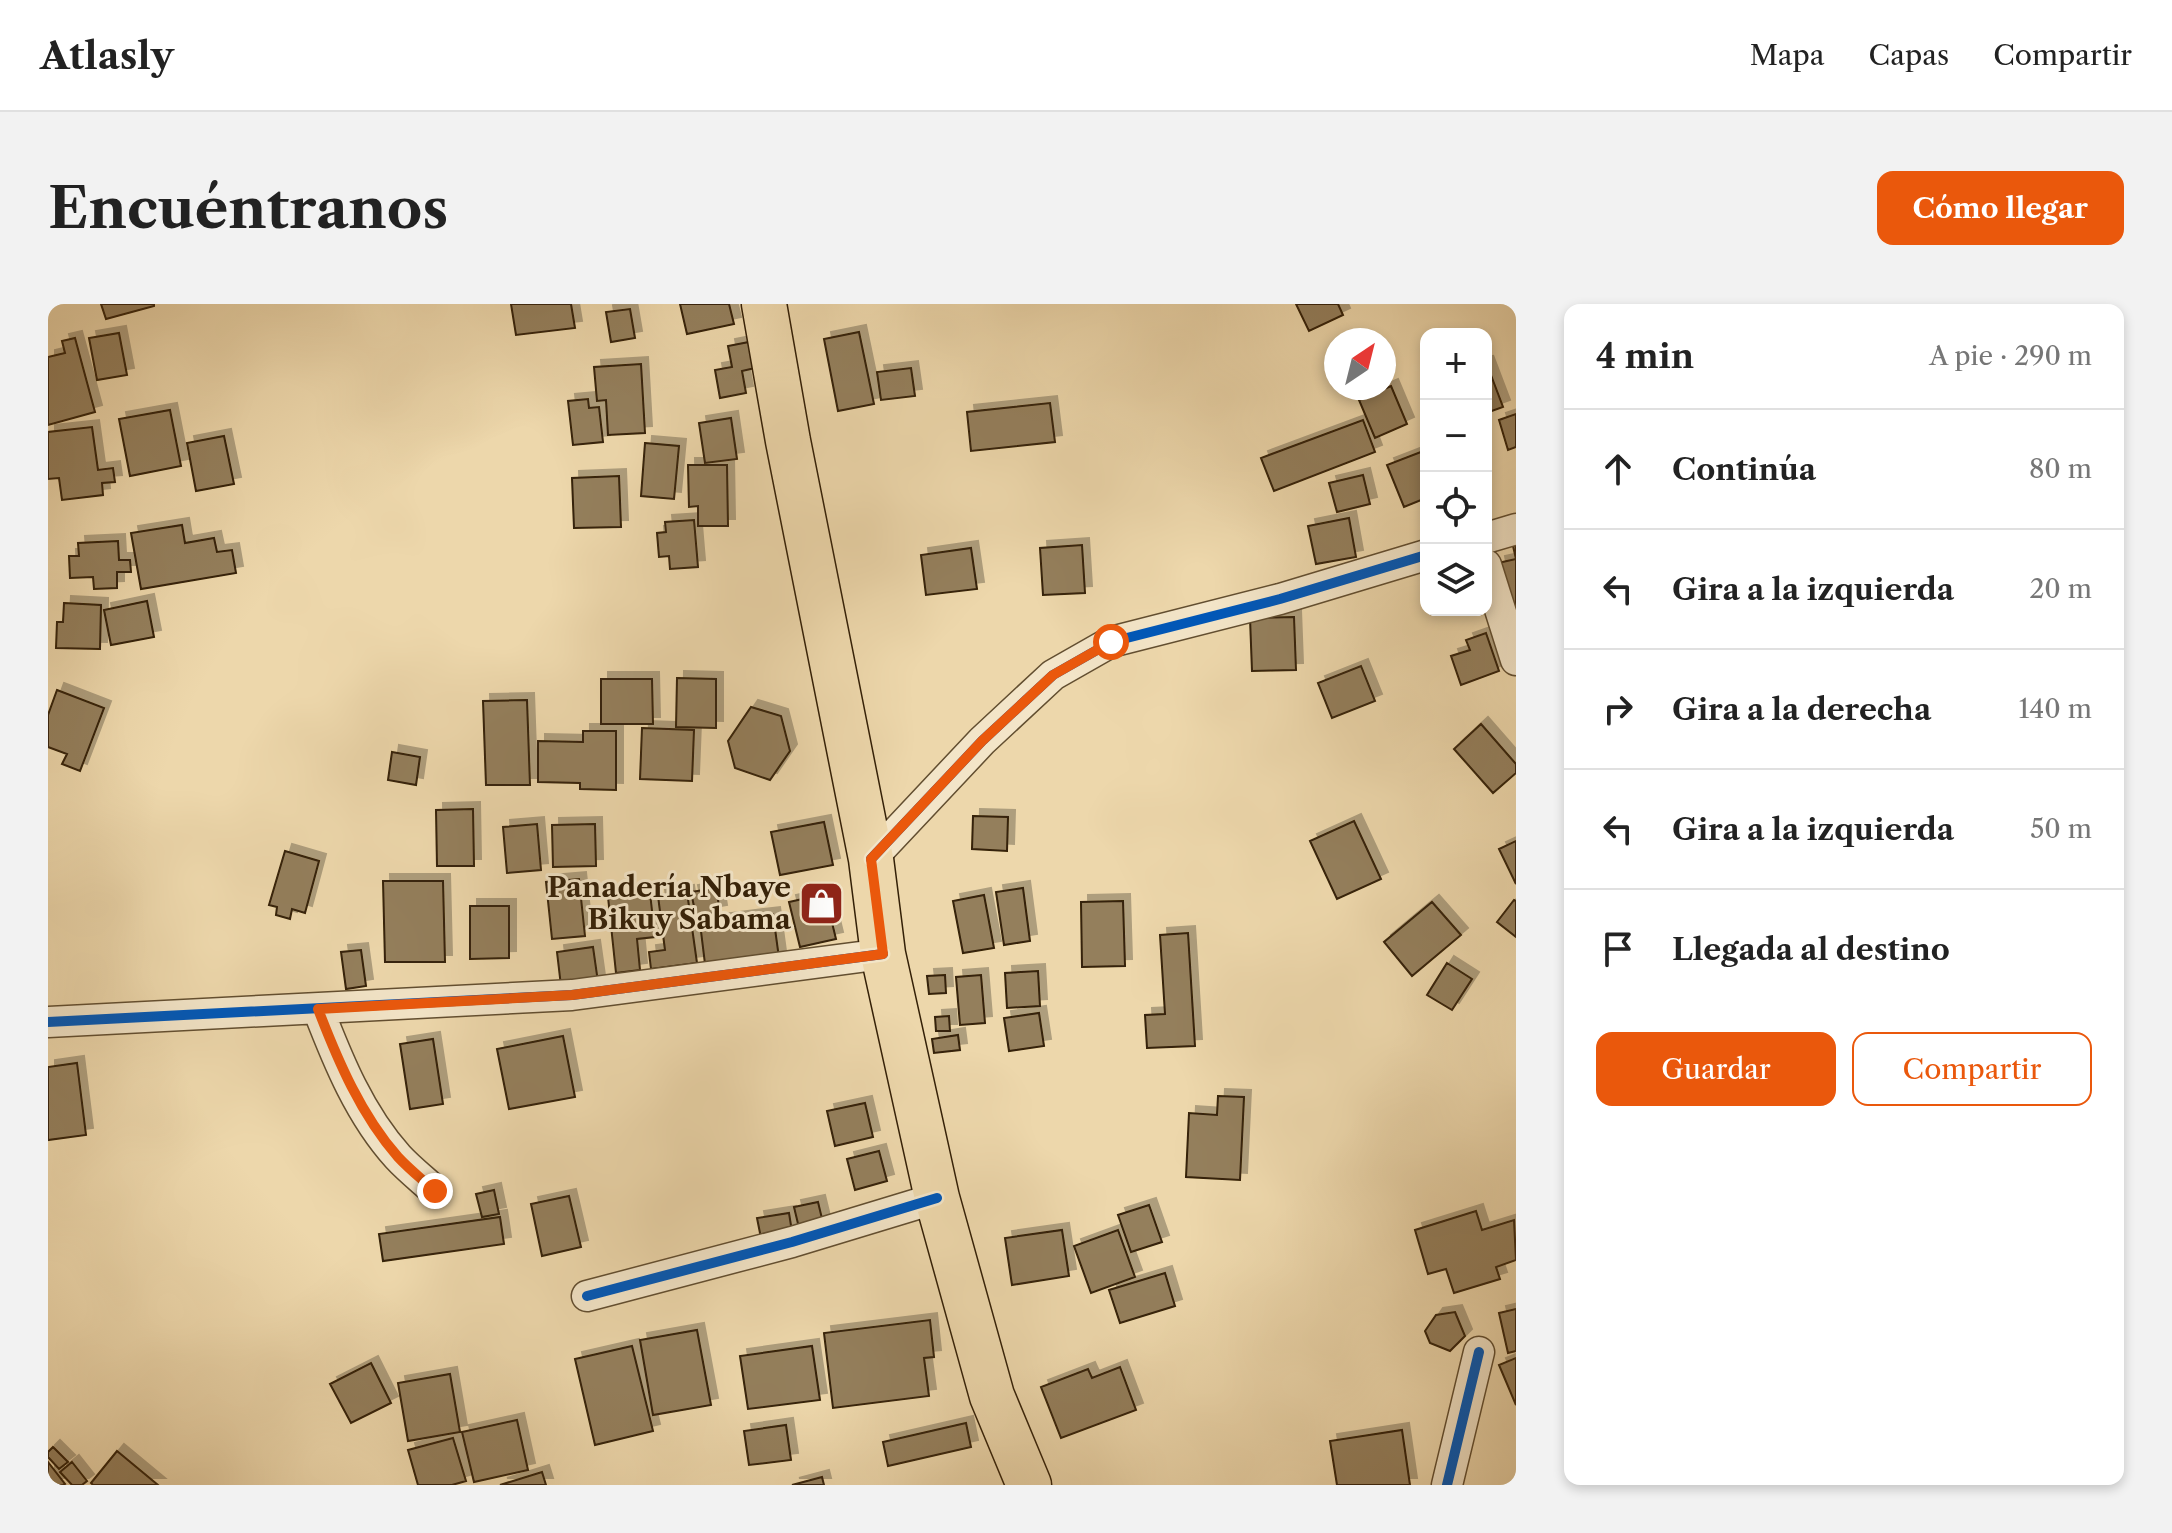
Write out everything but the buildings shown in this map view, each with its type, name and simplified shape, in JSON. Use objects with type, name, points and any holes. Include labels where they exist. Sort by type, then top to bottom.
[{"type":"main road","points":[[764,304],[791,457],[871,859],[883,954],[937,1198],[992,1396],[1029,1485]]},
{"type":"street","points":[[1492,536],[1516,529]]},
{"type":"street","points":[[871,859],[982,741],[1053,675],[1111,642],[1280,599],[1420,557]]},
{"type":"street","points":[[1492,584],[1516,660]]},
{"type":"street","points":[[49,1020],[572,995],[883,954]]},
{"type":"street","points":[[318,1009],[339,1063],[364,1108],[397,1156],[435,1191]]},
{"type":"street","points":[[587,1296],[792,1242],[937,1198]]},
{"type":"street","points":[[1447,1485],[1479,1352]]},
{"type":"cycle path","points":[[871,859],[982,741],[1053,675],[1111,642],[1280,599],[1420,557]]},
{"type":"cycle path","points":[[48,1022],[572,995],[883,954]]},
{"type":"cycle path","points":[[587,1296],[792,1242],[937,1198]]},
{"type":"cycle path","points":[[1447,1485],[1479,1352]]},
{"type":"place","name":"Panadería Nbaye Bikuy Sabama","points":[[822,903]]},
{"type":"route","points":[[435,1191],[397,1156],[364,1108],[339,1063],[318,1009],[572,995],[883,954],[871,859],[982,741],[1053,675],[1111,642]]}]
